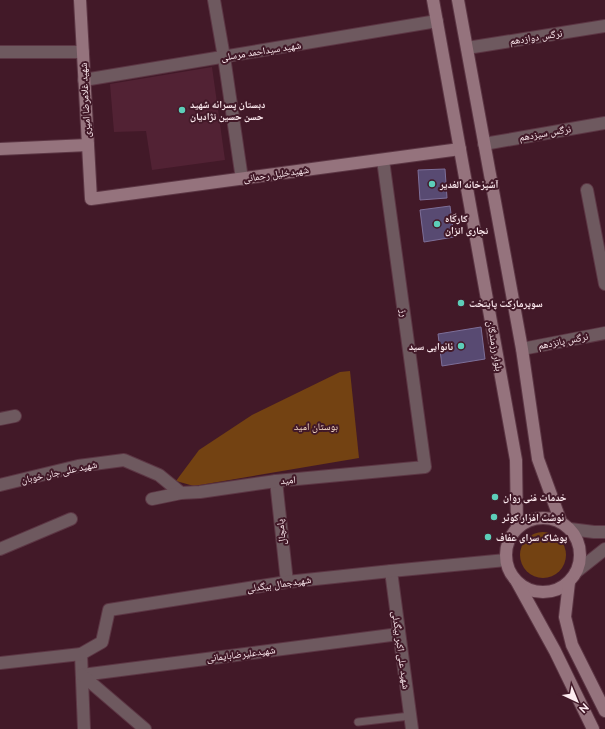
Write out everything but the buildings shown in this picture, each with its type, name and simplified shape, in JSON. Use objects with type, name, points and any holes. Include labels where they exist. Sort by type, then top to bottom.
[{"type":"main road","name":"شهید غلامرضا امیری","points":[[80,0],[91,199]]},
{"type":"main road","name":"بلوار رزمندگان","points":[[433,0],[516,460],[517,528]]},
{"type":"main road","points":[[458,0],[522,349],[538,459],[565,525],[577,538],[580,549],[580,561],[573,577],[565,617],[572,645],[605,711]]},
{"type":"main road","points":[[0,149],[88,145]]},
{"type":"main road","name":"شهیدخلیل رحمانی","points":[[91,199],[460,149]]},
{"type":"main road","points":[[565,525],[549,518],[538,518],[526,521],[517,528],[510,537],[506,548],[506,560],[509,572],[516,581],[555,651],[593,729]]},
{"type":"main road","points":[[516,581],[525,588],[536,592],[548,592],[559,588],[573,577]]},
{"type":"street","points":[[214,0],[242,179]]},
{"type":"street","name":"شهید سیداحمد مرسلی","points":[[84,80],[437,21]]},
{"type":"street","name":"نرگس دوازدهم","points":[[467,48],[605,26]]},
{"type":"street","points":[[0,52],[83,52]]},
{"type":"street","name":"نرگس سیزدهم","points":[[484,144],[605,123]]},
{"type":"street","name":"رز","points":[[383,160],[425,467]]},
{"type":"street","points":[[586,190],[605,284]]},
{"type":"street","name":"نرگس پانزدهم","points":[[522,349],[605,333]]},
{"type":"street","points":[[0,419],[15,416]]},
{"type":"street","name":"شهید علی جان خوبان","points":[[0,485],[78,466],[124,460],[159,475],[181,493]]},
{"type":"street","name":"امید","points":[[152,499],[181,493],[200,492],[276,481],[425,467]]},
{"type":"street","name":"پامچال","points":[[276,481],[287,582]]},
{"type":"street","points":[[0,549],[71,519]]},
{"type":"street","points":[[565,525],[594,532],[605,532]]},
{"type":"street","points":[[573,577],[605,549]]},
{"type":"street","name":"شهیدجمال بیگدلی","points":[[81,654],[102,642],[108,610],[287,582],[506,560]]},
{"type":"street","name":"شهید علی اکبر بیگدلی","points":[[391,571],[412,729]]},
{"type":"street","name":"شهیدعلیرضابایمانی","points":[[82,675],[399,634]]},
{"type":"street","points":[[0,663],[81,654],[84,729]]},
{"type":"street","points":[[82,675],[145,729]]},
{"type":"lane","points":[[358,722],[410,716]]},
{"type":"shaded area","points":[[212,67],[225,160],[152,170],[146,131],[114,132],[110,84]]},
{"type":"green space","name":"بوستان امید","points":[[350,371],[359,458],[194,486],[176,481],[199,450],[252,415],[340,372]]},
{"type":"green space","points":[[538,532],[548,532],[556,536],[562,542],[566,550],[566,560],[562,568],[556,574],[548,578],[538,578],[530,574],[524,568],[520,560],[520,550],[524,542],[530,536]]},
{"type":"place","name":"دبستان پسرانه شهید حسن حسین نژادیان","points":[[182,110]]},
{"type":"place","name":"آشپزخانه الغدیر","points":[[432,184]]},
{"type":"place","name":"کارگاه نجاری انزان","points":[[437,224]]},
{"type":"place","name":"سوپرمارکت پایتخت","points":[[461,303]]},
{"type":"place","name":"نانوایی سید","points":[[461,346]]},
{"type":"place","name":"خدمات فنی روان","points":[[495,497]]},
{"type":"place","name":"نوشت افزار کوثر","points":[[494,517]]},
{"type":"place","name":"پوشاک سرای عفاف","points":[[488,537]]}]
